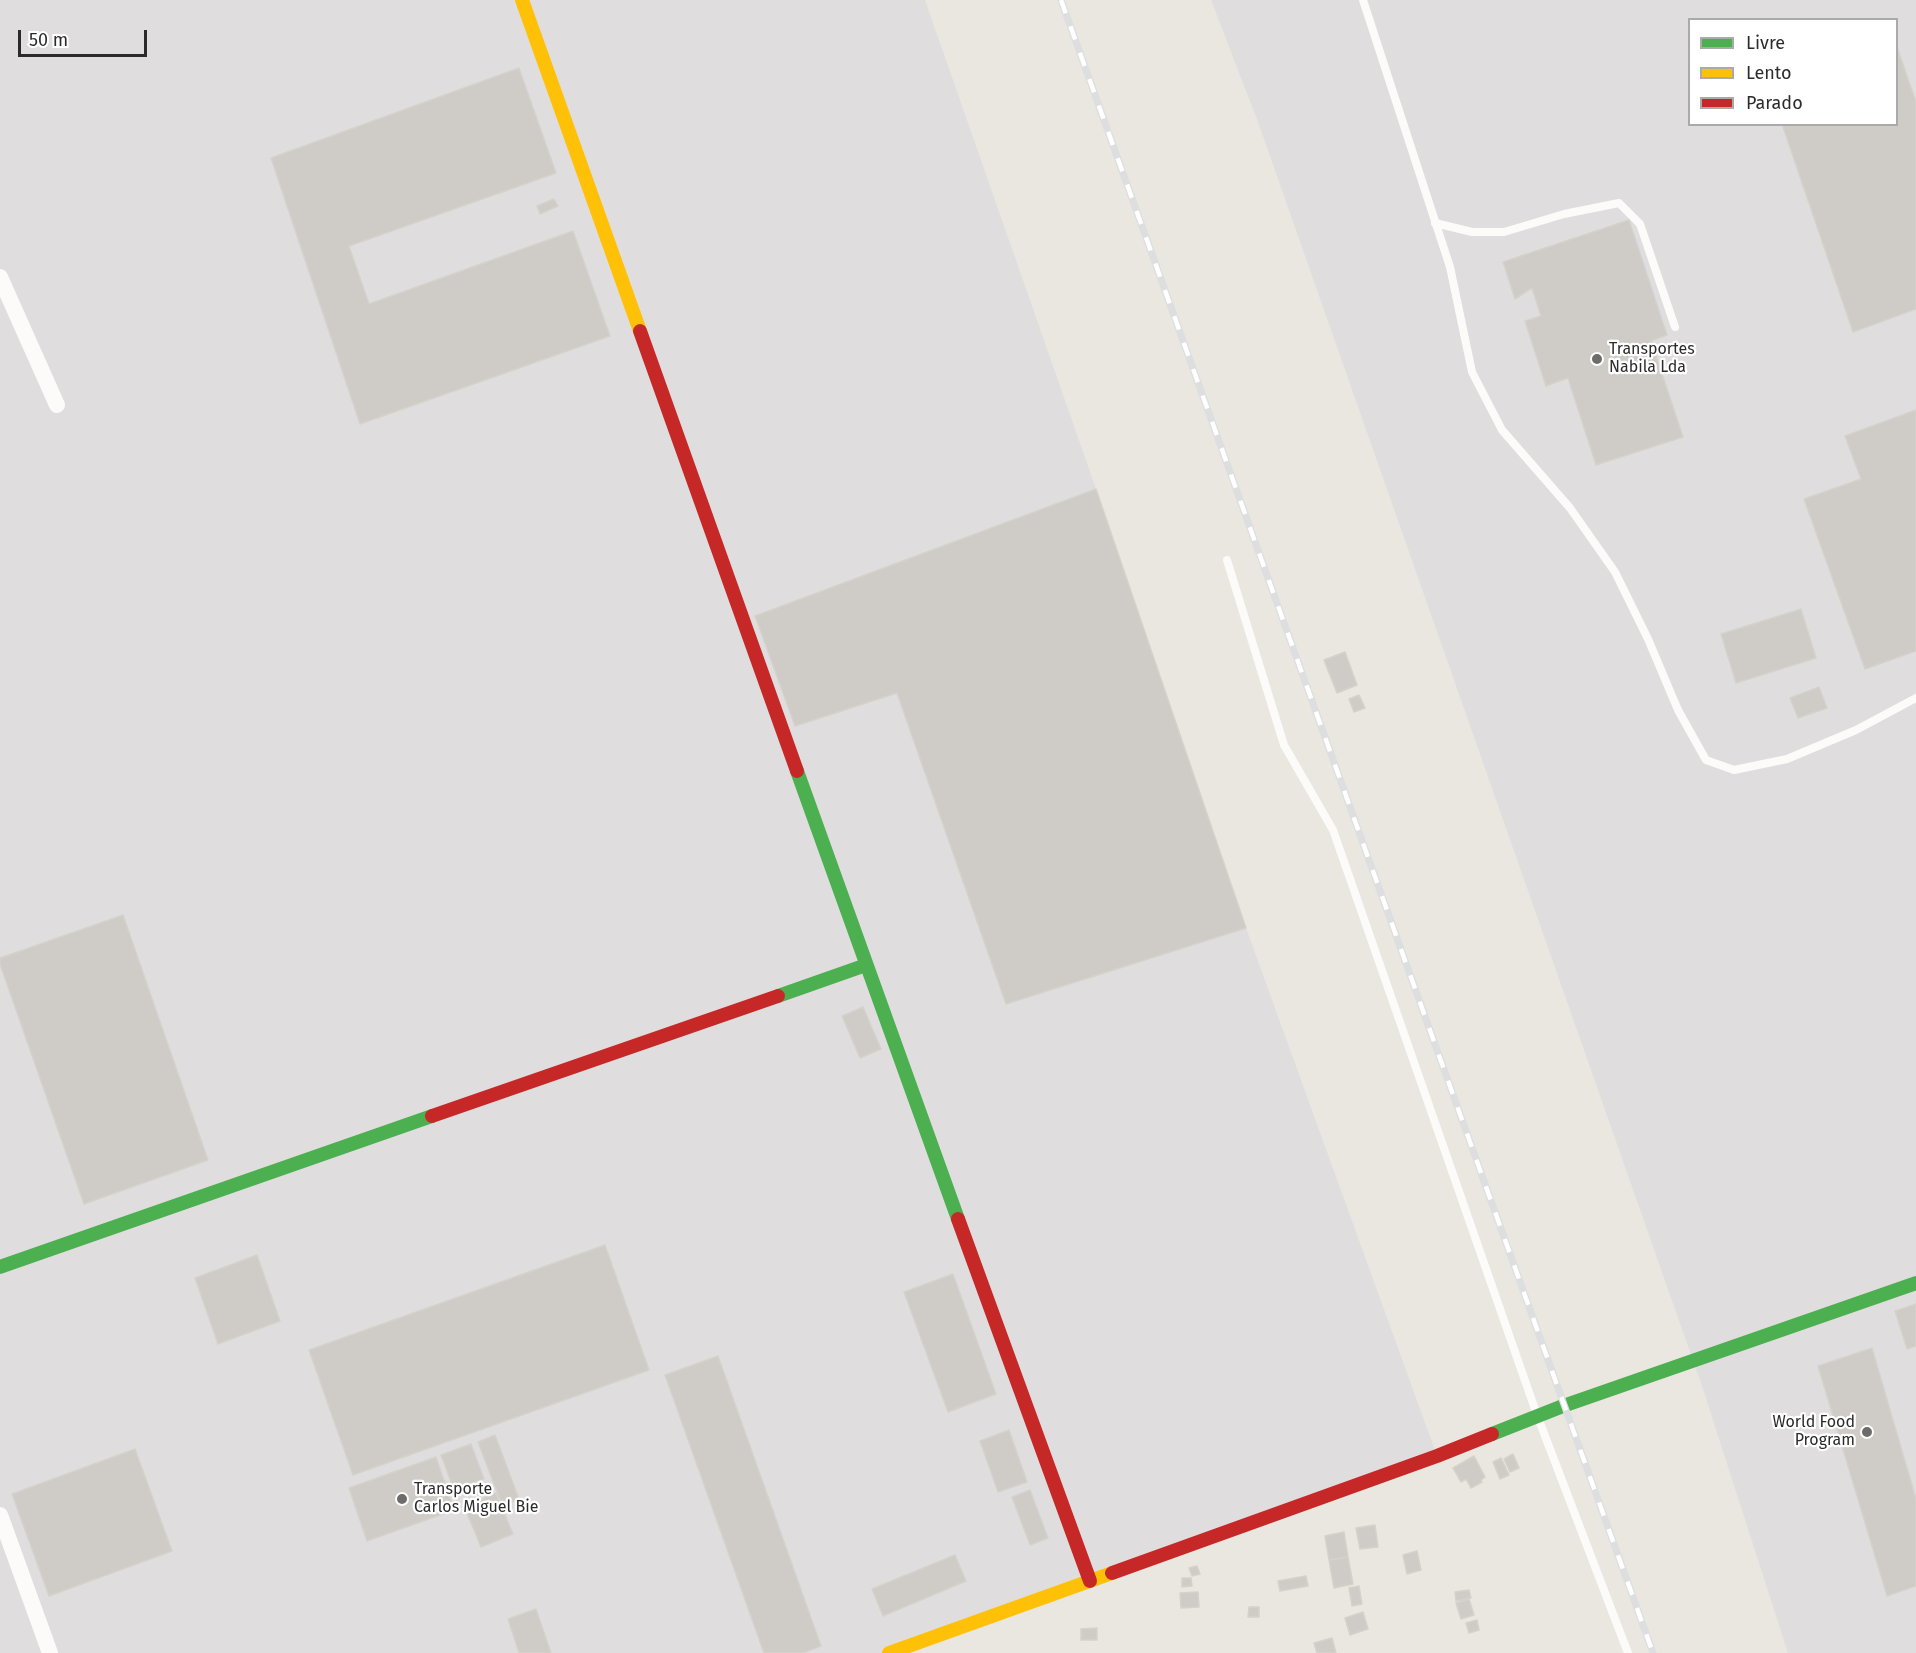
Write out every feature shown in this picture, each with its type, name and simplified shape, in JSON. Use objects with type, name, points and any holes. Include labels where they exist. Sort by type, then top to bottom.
[{"type":"street","points":[[522,0],[866,965],[1090,1581]]},
{"type":"street","points":[[0,277],[57,405]]},
{"type":"street","points":[[0,1267],[866,965]]},
{"type":"street","points":[[889,1653],[1437,1456],[1537,1415],[1916,1283]]},
{"type":"street","points":[[0,1515],[50,1653]]},
{"type":"lane","points":[[1363,0],[1450,267],[1472,372],[1502,430],[1570,508],[1615,572],[1648,639],[1678,710],[1706,760],[1734,770],[1787,759],[1856,730],[1916,698]]},
{"type":"lane","points":[[1435,223],[1472,232],[1504,232],[1564,214],[1619,203],[1640,224],[1675,327]]},
{"type":"lane","points":[[1227,560],[1284,745],[1333,830],[1537,1415],[1628,1653]]},
{"type":"shaded area","points":[[0,0],[925,0],[1246,928],[1437,1456],[883,1653],[0,1653]]},
{"type":"shaded area","points":[[1211,0],[1916,0],[1916,1653],[1788,1653],[1702,1386],[1258,122]]},
{"type":"building","points":[[1898,50],[1916,102],[1916,309],[1853,332],[1783,126],[1898,126]]},
{"type":"building","points":[[519,68],[556,173],[349,246],[369,304],[573,231],[610,336],[360,424],[271,158]]},
{"type":"building","points":[[554,199],[558,206],[540,214],[537,206]]},
{"type":"building","name":"Transportes Nabila Lda","points":[[1629,220],[1667,335],[1651,341],[1683,437],[1596,465],[1568,378],[1546,386],[1525,321],[1541,316],[1532,288],[1515,299],[1503,262]]},
{"type":"building","points":[[1916,410],[1916,651],[1865,669],[1804,499],[1861,479],[1845,436]]},
{"type":"building","points":[[1096,489],[1246,928],[1006,1004],[897,693],[795,726],[755,616]]},
{"type":"building","points":[[1801,609],[1816,658],[1736,683],[1721,634]]},
{"type":"building","points":[[1345,652],[1357,685],[1337,693],[1324,660]]},
{"type":"building","points":[[1819,687],[1827,708],[1798,718],[1790,698]]},
{"type":"building","points":[[1359,695],[1365,708],[1354,712],[1349,699]]},
{"type":"building","points":[[123,915],[208,1160],[84,1204],[0,964],[0,958]]},
{"type":"building","points":[[863,1007],[881,1049],[860,1058],[842,1016]]},
{"type":"building","points":[[605,1245],[649,1370],[353,1475],[309,1350]]},
{"type":"building","points":[[257,1255],[280,1321],[218,1344],[195,1278]]},
{"type":"building","points":[[953,1274],[996,1394],[948,1412],[904,1292]]},
{"type":"building","points":[[1916,1304],[1916,1346],[1907,1349],[1895,1311]]},
{"type":"building","name":"World Food Program","points":[[1872,1348],[1916,1499],[1916,1586],[1887,1596],[1818,1366]]},
{"type":"building","points":[[718,1356],[821,1646],[803,1653],[764,1653],[665,1375]]},
{"type":"building","points":[[1009,1430],[1027,1482],[998,1492],[980,1441]]},
{"type":"building","points":[[495,1435],[519,1499],[502,1505],[478,1442]]},
{"type":"building","points":[[471,1444],[484,1479],[454,1490],[441,1455]]},
{"type":"building","points":[[135,1449],[172,1551],[49,1596],[12,1494]]},
{"type":"building","points":[[1513,1454],[1519,1468],[1510,1472],[1504,1459]]},
{"type":"building","points":[[1474,1456],[1485,1477],[1481,1480],[1482,1482],[1471,1488],[1466,1479],[1461,1482],[1453,1468]]},
{"type":"building","name":"Transporte Carlos Miguel Bie","points":[[436,1457],[454,1510],[367,1541],[349,1488]]},
{"type":"building","points":[[1501,1458],[1509,1475],[1500,1479],[1493,1462]]},
{"type":"building","points":[[1030,1490],[1048,1538],[1030,1545],[1012,1497]]},
{"type":"building","points":[[496,1493],[513,1534],[481,1547],[464,1506]]},
{"type":"building","points":[[1375,1525],[1378,1547],[1360,1549],[1356,1528]]},
{"type":"building","points":[[1344,1532],[1348,1557],[1329,1560],[1325,1536]]},
{"type":"building","points":[[1417,1551],[1421,1570],[1407,1574],[1403,1555]]},
{"type":"building","points":[[955,1555],[966,1581],[883,1616],[872,1589]]},
{"type":"building","points":[[1348,1557],[1353,1584],[1334,1588],[1329,1560]]},
{"type":"building","points":[[1197,1566],[1200,1574],[1192,1576],[1189,1568]]},
{"type":"building","points":[[1306,1576],[1308,1586],[1280,1591],[1278,1581]]},
{"type":"building","points":[[1182,1578],[1191,1578],[1192,1586],[1182,1587]]},
{"type":"building","points":[[1359,1586],[1362,1604],[1352,1606],[1349,1588]]},
{"type":"building","points":[[1469,1590],[1471,1598],[1456,1601],[1455,1592]]},
{"type":"building","points":[[1198,1592],[1199,1607],[1181,1608],[1180,1593]]},
{"type":"building","points":[[1469,1599],[1474,1615],[1461,1619],[1456,1603]]},
{"type":"building","points":[[1249,1607],[1259,1607],[1259,1617],[1248,1617]]},
{"type":"building","points":[[536,1609],[551,1653],[519,1653],[508,1619]]},
{"type":"building","points":[[1363,1612],[1368,1629],[1350,1635],[1345,1618]]},
{"type":"building","points":[[1477,1620],[1479,1630],[1469,1633],[1466,1623]]},
{"type":"building","points":[[1097,1628],[1097,1640],[1081,1640],[1081,1629]]},
{"type":"building","points":[[1332,1638],[1336,1653],[1317,1653],[1314,1643]]},
{"type":"railway","points":[[1061,0],[1653,1653]]},
{"type":"traffic: fast","points":[[797,771],[958,1219]]},
{"type":"traffic: fast","points":[[778,996],[866,965]]},
{"type":"traffic: fast","points":[[0,1267],[432,1116]]},
{"type":"traffic: fast","points":[[1492,1434],[1563,1406],[1916,1283]]},
{"type":"traffic: slow","points":[[522,0],[640,331]]},
{"type":"traffic: slow","points":[[889,1653],[1112,1573]]},
{"type":"traffic: jam","points":[[640,331],[797,771]]},
{"type":"traffic: jam","points":[[432,1116],[778,996]]},
{"type":"traffic: jam","points":[[958,1219],[1090,1581]]},
{"type":"traffic: jam","points":[[1112,1573],[1492,1434]]},
{"type":"place","name":"Transportes Nabila Lda","points":[[1597,359]]},
{"type":"place","name":"World Food Program","points":[[1867,1432]]},
{"type":"place","name":"Transporte Carlos Miguel Bie","points":[[402,1499]]}]
